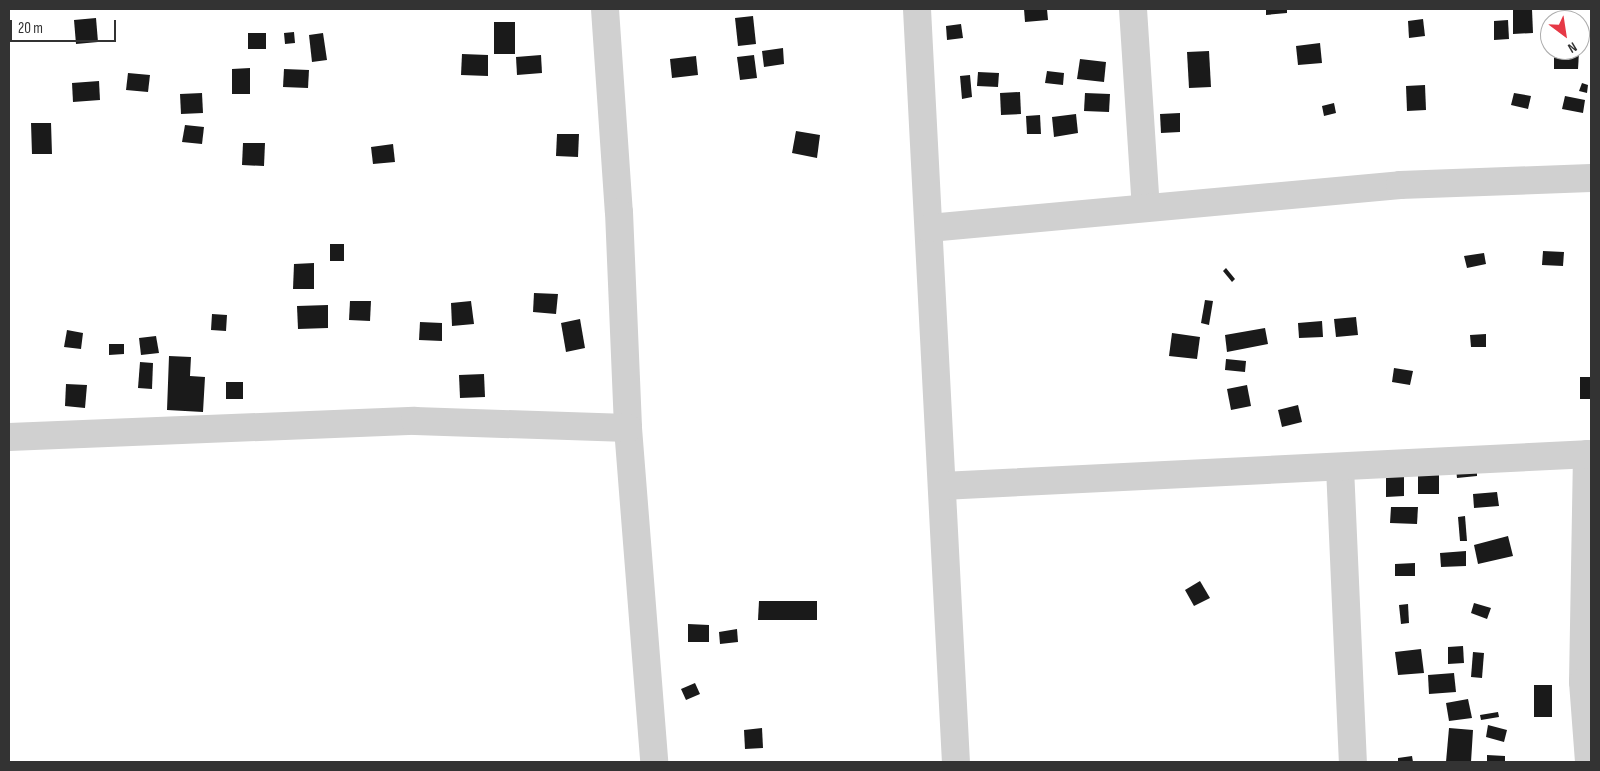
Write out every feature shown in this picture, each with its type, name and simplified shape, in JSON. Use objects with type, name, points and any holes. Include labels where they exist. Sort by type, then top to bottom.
[{"type":"street","points":[[605,9],[619,212],[628,428],[654,762]]},
{"type":"street","points":[[917,9],[956,762]]},
{"type":"street","points":[[1133,9],[1146,208]]},
{"type":"street","points":[[929,228],[1400,185],[1591,178]]},
{"type":"street","points":[[9,437],[415,420],[628,428]]},
{"type":"street","points":[[942,486],[1589,454],[1583,682],[1589,762]]},
{"type":"street","points":[[1340,467],[1353,762]]},
{"type":"building","points":[[1024,9],[1047,9],[1048,20],[1025,22]]},
{"type":"building","points":[[1266,9],[1287,9],[1287,13],[1266,15]]},
{"type":"building","points":[[1513,9],[1532,9],[1533,33],[1513,34]]},
{"type":"building","points":[[753,16],[756,44],[738,46],[735,18]]},
{"type":"building","points":[[96,18],[98,42],[76,44],[74,20]]},
{"type":"building","points":[[1423,19],[1425,36],[1409,38],[1408,21]]},
{"type":"building","points":[[1508,20],[1509,39],[1494,40],[1494,21]]},
{"type":"building","points":[[494,22],[515,22],[515,54],[494,54]]},
{"type":"building","points":[[961,24],[963,38],[947,40],[946,26]]},
{"type":"building","points":[[294,32],[295,43],[285,44],[284,33]]},
{"type":"building","points":[[248,33],[266,33],[266,49],[248,49]]},
{"type":"building","points":[[323,33],[327,60],[312,62],[309,35]]},
{"type":"building","points":[[1320,43],[1322,63],[1298,65],[1296,46]]},
{"type":"building","points":[[783,48],[784,64],[764,67],[762,51]]},
{"type":"building","points":[[1209,51],[1211,87],[1189,88],[1187,52]]},
{"type":"building","points":[[462,54],[488,55],[488,76],[461,75]]},
{"type":"building","points":[[541,55],[542,73],[517,75],[516,57]]},
{"type":"building","points":[[754,55],[757,78],[740,80],[737,57]]},
{"type":"building","points":[[696,56],[698,75],[672,78],[670,59]]},
{"type":"building","points":[[1080,59],[1106,62],[1104,82],[1077,79]]},
{"type":"building","points":[[1554,60],[1579,60],[1578,69],[1554,69]]},
{"type":"building","points":[[250,68],[250,94],[232,94],[232,69]]},
{"type":"building","points":[[284,69],[309,70],[308,88],[283,87]]},
{"type":"building","points":[[1047,71],[1064,73],[1063,85],[1045,83]]},
{"type":"building","points":[[978,72],[999,73],[998,87],[977,86]]},
{"type":"building","points":[[128,73],[150,75],[148,92],[126,90]]},
{"type":"building","points":[[970,75],[972,97],[962,99],[960,76]]},
{"type":"building","points":[[99,81],[100,100],[73,102],[72,83]]},
{"type":"building","points":[[1582,83],[1588,85],[1587,93],[1579,91]]},
{"type":"building","points":[[1425,85],[1426,110],[1407,111],[1406,86]]},
{"type":"building","points":[[1020,92],[1021,114],[1001,115],[1000,93]]},
{"type":"building","points":[[202,93],[203,113],[181,114],[180,94]]},
{"type":"building","points":[[1085,93],[1110,94],[1109,112],[1084,111]]},
{"type":"building","points":[[1514,93],[1531,96],[1528,109],[1511,105]]},
{"type":"building","points":[[1565,96],[1585,100],[1583,113],[1562,109]]},
{"type":"building","points":[[1334,103],[1336,113],[1324,116],[1322,106]]},
{"type":"building","points":[[1180,113],[1180,132],[1161,133],[1160,114]]},
{"type":"building","points":[[1076,114],[1078,133],[1054,137],[1052,117]]},
{"type":"building","points":[[1040,115],[1041,134],[1027,134],[1026,116]]},
{"type":"building","points":[[31,123],[51,123],[52,154],[32,154]]},
{"type":"building","points":[[185,125],[204,127],[202,144],[182,142]]},
{"type":"building","points":[[796,131],[820,135],[817,158],[792,153]]},
{"type":"building","points":[[557,134],[579,134],[578,157],[556,156]]},
{"type":"building","points":[[243,143],[265,143],[264,166],[242,165]]},
{"type":"building","points":[[393,144],[395,162],[373,164],[371,147]]},
{"type":"building","points":[[330,244],[344,244],[344,261],[330,261]]},
{"type":"building","points":[[1543,251],[1564,252],[1563,266],[1542,265]]},
{"type":"building","points":[[1484,253],[1486,264],[1467,268],[1464,256]]},
{"type":"building","points":[[314,263],[314,289],[293,289],[294,264]]},
{"type":"building","points":[[1226,268],[1235,279],[1232,282],[1223,271]]},
{"type":"building","points":[[534,293],[558,294],[556,314],[533,312]]},
{"type":"building","points":[[1205,300],[1213,301],[1209,325],[1201,323]]},
{"type":"building","points":[[350,301],[371,301],[370,321],[349,320]]},
{"type":"building","points":[[471,301],[474,324],[452,326],[451,303]]},
{"type":"building","points":[[328,305],[328,328],[298,329],[297,306]]},
{"type":"building","points":[[212,314],[227,315],[226,331],[211,330]]},
{"type":"building","points":[[1356,317],[1358,335],[1336,337],[1334,319]]},
{"type":"building","points":[[580,319],[585,348],[566,352],[561,323]]},
{"type":"building","points":[[1322,321],[1323,337],[1299,338],[1298,323]]},
{"type":"building","points":[[420,322],[442,323],[442,341],[419,340]]},
{"type":"building","points":[[1265,328],[1268,344],[1227,352],[1225,335]]},
{"type":"building","points":[[67,330],[83,333],[81,349],[64,347]]},
{"type":"building","points":[[1172,333],[1200,337],[1197,359],[1169,356]]},
{"type":"building","points":[[1486,334],[1486,347],[1471,347],[1470,335]]},
{"type":"building","points":[[156,336],[159,353],[141,355],[139,338]]},
{"type":"building","points":[[109,344],[124,344],[124,354],[109,355]]},
{"type":"building","points":[[169,356],[191,357],[190,376],[205,377],[203,412],[167,410]]},
{"type":"building","points":[[1226,359],[1246,361],[1245,372],[1225,370]]},
{"type":"building","points":[[140,362],[153,363],[152,389],[138,388]]},
{"type":"building","points":[[1394,368],[1413,371],[1410,385],[1392,382]]},
{"type":"building","points":[[484,374],[485,397],[460,398],[459,375]]},
{"type":"building","points":[[1580,377],[1591,377],[1591,399],[1580,399]]},
{"type":"building","points":[[226,382],[243,382],[243,399],[226,399]]},
{"type":"building","points":[[66,384],[87,385],[85,408],[65,406]]},
{"type":"building","points":[[1247,385],[1251,406],[1231,410],[1227,389]]},
{"type":"building","points":[[1298,405],[1302,422],[1282,427],[1278,410]]},
{"type":"building","points":[[1477,468],[1477,476],[1457,478],[1456,469]]},
{"type":"building","points":[[1386,470],[1404,470],[1404,496],[1386,497]]},
{"type":"building","points":[[1418,470],[1439,470],[1439,494],[1418,494]]},
{"type":"building","points":[[1497,492],[1499,506],[1474,508],[1473,494]]},
{"type":"building","points":[[1391,507],[1418,507],[1417,524],[1390,523]]},
{"type":"building","points":[[1465,516],[1467,541],[1460,541],[1458,517]]},
{"type":"building","points":[[1508,536],[1513,556],[1478,564],[1474,545]]},
{"type":"building","points":[[1466,551],[1466,566],[1441,567],[1440,553]]},
{"type":"building","points":[[1415,563],[1415,576],[1395,576],[1395,564]]},
{"type":"building","points":[[1200,581],[1210,598],[1194,606],[1185,590]]},
{"type":"building","points":[[759,601],[817,601],[817,620],[758,620]]},
{"type":"building","points":[[1474,603],[1491,608],[1487,619],[1471,613]]},
{"type":"building","points":[[1408,604],[1409,623],[1401,624],[1399,605]]},
{"type":"building","points":[[688,624],[709,625],[709,642],[688,642]]},
{"type":"building","points":[[737,629],[738,642],[720,644],[719,632]]},
{"type":"building","points":[[1463,646],[1464,663],[1448,664],[1448,647]]},
{"type":"building","points":[[1421,649],[1424,673],[1398,675],[1395,652]]},
{"type":"building","points":[[1473,652],[1484,653],[1482,678],[1471,677]]},
{"type":"building","points":[[1454,673],[1456,692],[1429,694],[1428,675]]},
{"type":"building","points":[[695,683],[700,694],[686,700],[681,689]]},
{"type":"building","points":[[1534,685],[1552,685],[1552,717],[1534,717]]},
{"type":"building","points":[[1468,699],[1472,718],[1449,721],[1446,703]]},
{"type":"building","points":[[1498,712],[1499,717],[1481,720],[1480,715]]},
{"type":"building","points":[[1488,725],[1507,730],[1504,742],[1486,737]]},
{"type":"building","points":[[762,728],[763,748],[745,749],[744,730]]},
{"type":"building","points":[[1449,728],[1473,730],[1471,762],[1446,762]]},
{"type":"building","points":[[1487,755],[1505,756],[1505,762],[1487,762]]},
{"type":"building","points":[[1412,756],[1413,762],[1398,762],[1398,758]]}]
